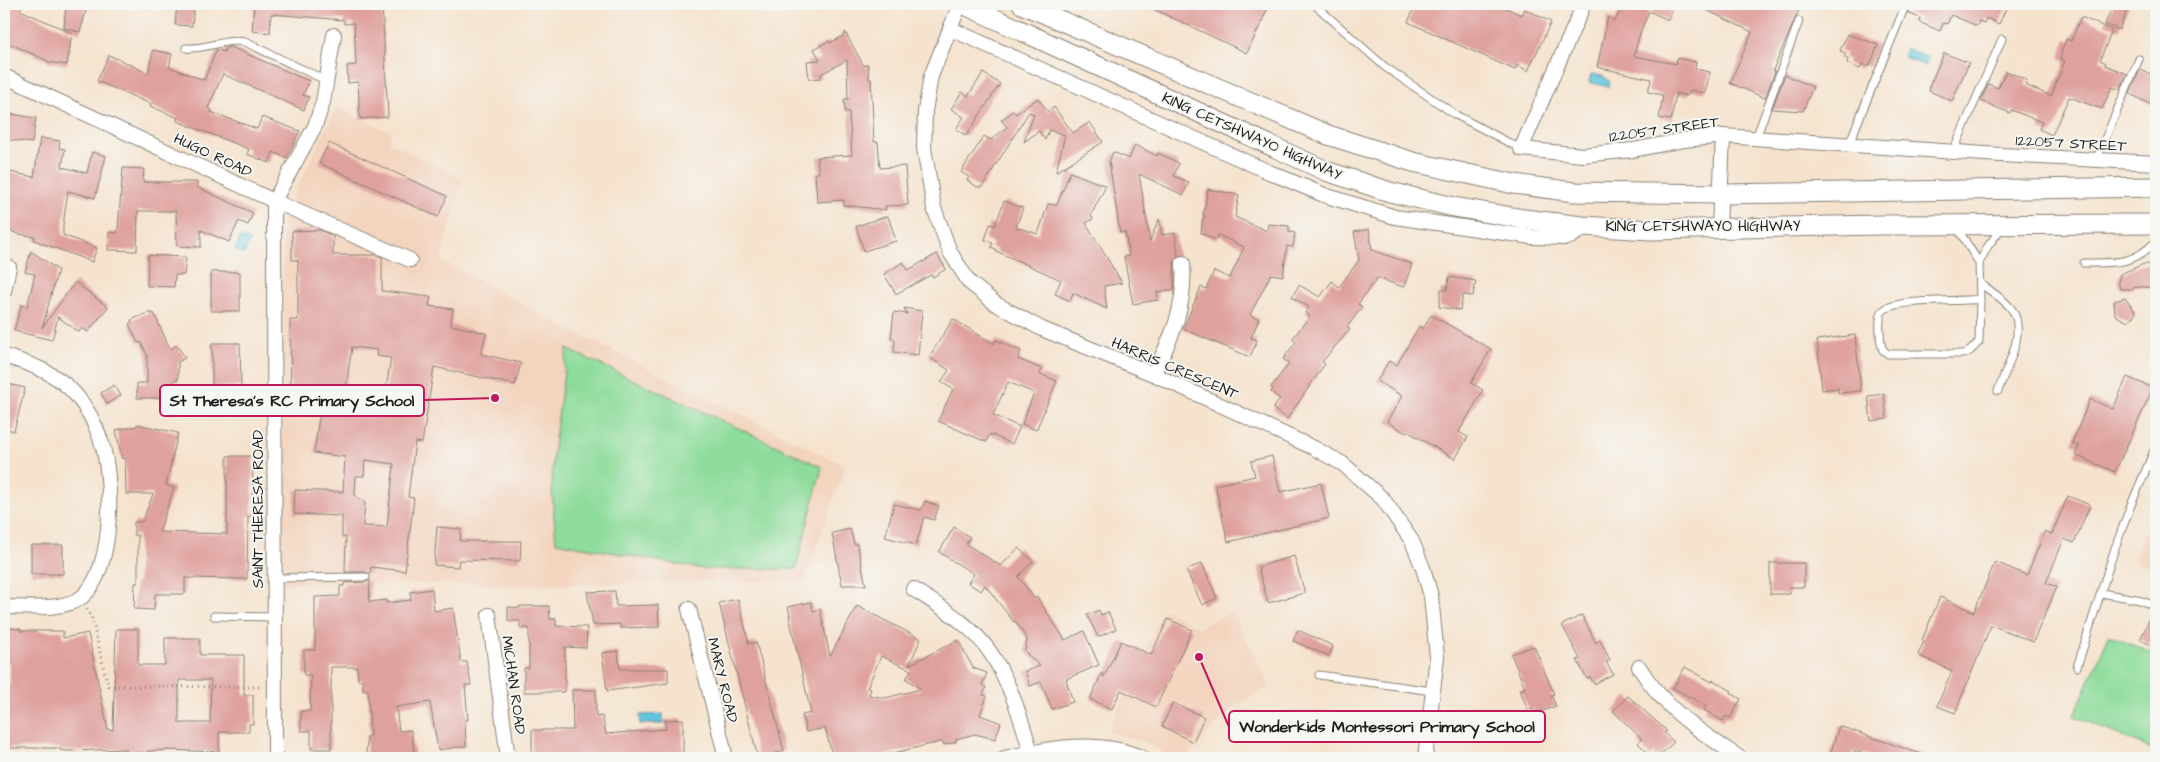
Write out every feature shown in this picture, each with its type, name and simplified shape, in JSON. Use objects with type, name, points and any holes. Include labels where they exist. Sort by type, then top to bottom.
[{"type":"main road","name":"KING CETSHWAYO HIGHWAY","points":[[961,4],[1326,171],[1390,192],[1524,219],[1587,226],[1651,230],[1954,224],[2156,224]]},
{"type":"main road","name":"KING CETSHWAYO HIGHWAY","points":[[1022,4],[1328,135],[1413,162],[1514,184],[1574,192],[1720,194],[2156,187]]},
{"type":"street","name":"HARRIS CRESCENT","points":[[961,4],[931,76],[925,110],[924,148],[934,208],[950,252],[969,282],[996,304],[1042,329],[1153,374],[1322,452],[1343,464],[1383,499],[1412,541],[1423,568],[1431,596],[1437,657],[1425,758]]},
{"type":"street","points":[[1520,150],[1584,4]]},
{"type":"street","points":[[951,28],[1269,172],[1324,195],[1394,217],[1532,237],[1566,238],[1587,226]]},
{"type":"street","points":[[274,201],[315,126],[327,82],[334,35]]},
{"type":"street","name":"HUGO ROAD","points":[[4,76],[274,201],[410,260]]},
{"type":"street","points":[[1719,228],[1723,136]]},
{"type":"street","name":"122057 STREET","points":[[1520,150],[1583,156],[1633,150],[1684,140],[1723,136],[1953,152],[2156,163]]},
{"type":"street","name":"SAINT THERESA ROAD","points":[[274,201],[275,758]]},
{"type":"street","points":[[1153,374],[1166,350],[1181,307],[1184,294],[1184,263]]},
{"type":"street","points":[[4,291],[9,267]]},
{"type":"street","points":[[4,356],[36,366],[58,378],[76,395],[91,417],[100,438],[109,493],[108,524],[101,565],[93,584],[81,598],[65,604],[42,607],[4,607]]},
{"type":"street","points":[[913,589],[960,621],[992,654],[1017,708],[1031,752]]},
{"type":"street","name":"MARY ROAD","points":[[689,609],[726,758]]},
{"type":"street","name":"MICHAN ROAD","points":[[489,615],[508,758]]},
{"type":"street","points":[[1639,667],[1665,703],[1693,726],[1740,758]]},
{"type":"street","points":[[1004,758],[1052,748],[1083,746],[1119,750],[1143,758]]},
{"type":"lane","name":"122057 STREET","points":[[1314,4],[1385,68],[1456,115],[1520,150]]},
{"type":"lane","points":[[1848,144],[1906,4]]},
{"type":"lane","points":[[1756,138],[1799,22]]},
{"type":"lane","points":[[1953,152],[2002,39]]},
{"type":"lane","points":[[186,48],[197,49],[232,40],[245,42],[327,82]]},
{"type":"lane","points":[[2096,160],[2139,59]]},
{"type":"lane","points":[[1954,224],[1979,263],[1980,283],[1980,299],[1979,342],[1964,354],[1888,354],[1883,350],[1880,316],[1887,308],[1915,302],[1980,299]]},
{"type":"lane","points":[[1979,263],[1988,246],[2004,224]]},
{"type":"lane","points":[[2084,263],[2121,262],[2135,258],[2144,253],[2156,241]]},
{"type":"lane","points":[[1980,283],[2011,308],[2016,317],[2018,328],[2016,341],[1998,391]]},
{"type":"lane","points":[[2077,667],[2130,505],[2156,446]]},
{"type":"lane","points":[[274,578],[366,577]]},
{"type":"lane","points":[[2101,593],[2136,599],[2156,606]]},
{"type":"lane","points":[[214,616],[275,617]]},
{"type":"lane","points":[[1319,675],[1432,691]]},
{"type":"path","points":[[81,598],[92,619],[108,686],[274,686]]},
{"type":"shaded area","points":[[336,108],[391,132],[389,142],[462,179],[441,260],[570,330],[846,466],[804,581],[500,586],[491,584],[283,583],[283,217]]},
{"type":"shaded area","points":[[2156,500],[2156,569],[2133,560]]},
{"type":"shaded area","points":[[1164,610],[1199,628],[1232,611],[1270,686],[1236,706],[1220,720],[1187,758],[1170,758],[1148,743],[1108,731]]},
{"type":"green space","points":[[567,349],[822,467],[796,569],[702,569],[556,542],[552,490],[553,455]]},
{"type":"green space","points":[[2109,635],[2156,655],[2156,751],[2074,716]]},
{"type":"water","points":[[1906,48],[1928,58],[1925,66],[1903,57]]},
{"type":"water","points":[[1591,74],[1603,76],[1610,82],[1608,87],[1589,82]]},
{"type":"water","points":[[241,237],[250,241],[244,254],[235,250]]},
{"type":"water","points":[[663,714],[663,724],[640,724],[640,715]]},
{"type":"building","points":[[4,4],[22,4],[20,10],[72,33],[67,65],[48,62],[4,41]]},
{"type":"building","points":[[66,4],[88,4],[80,32],[64,28]]},
{"type":"building","points":[[177,4],[194,4],[192,26],[175,25]]},
{"type":"building","points":[[254,4],[325,4],[325,7],[352,4],[382,4],[388,117],[360,119],[358,82],[348,83],[347,66],[356,65],[354,23],[344,24],[344,20],[271,14],[270,33],[252,31]]},
{"type":"building","points":[[1143,4],[1270,4],[1247,53]]},
{"type":"building","points":[[1416,4],[1496,4],[1522,15],[1525,9],[1551,22],[1528,71],[1517,65],[1515,70],[1408,22]]},
{"type":"building","points":[[1623,4],[1675,4],[1668,20],[1649,11],[1640,33],[1634,56],[1676,64],[1677,58],[1696,62],[1695,69],[1710,72],[1705,93],[1691,90],[1687,96],[1676,93],[1671,120],[1659,118],[1663,95],[1648,92],[1651,79],[1597,67],[1608,17],[1615,21]]},
{"type":"building","points":[[1694,4],[1784,4],[1799,10],[1773,70],[1775,71],[1765,98],[1730,83],[1752,32]]},
{"type":"building","points":[[1911,4],[2008,4],[1999,24],[1986,18],[1984,23],[1979,21],[1977,26],[1951,15],[1947,24],[1943,23],[1940,31],[1919,22],[1920,18],[1908,13]]},
{"type":"building","points":[[2114,4],[2130,4],[2119,30],[2105,24]]},
{"type":"building","points":[[2081,17],[2112,30],[2100,60],[2106,63],[2105,65],[2127,74],[2120,90],[2112,87],[2102,109],[2069,97],[2052,135],[2039,129],[2042,122],[2011,110],[2010,113],[1981,101],[1988,84],[1998,88],[2006,71],[2027,80],[2025,85],[2051,96],[2065,61],[2060,59],[2061,52],[2066,39],[2071,41]]},
{"type":"building","points":[[845,32],[864,66],[868,64],[869,79],[871,79],[874,142],[878,142],[880,168],[905,166],[908,205],[885,206],[886,210],[843,205],[844,200],[817,202],[815,173],[819,173],[817,157],[852,155],[849,112],[845,112],[844,99],[848,99],[847,60],[821,74],[821,78],[809,79],[807,61],[820,60],[814,49],[845,35]]},
{"type":"building","points":[[1847,34],[1878,45],[1869,67],[1862,64],[1860,69],[1847,63],[1848,59],[1844,57],[1846,53],[1840,51]]},
{"type":"building","points":[[231,47],[309,81],[303,95],[309,97],[304,110],[223,74],[208,108],[212,110],[211,112],[257,129],[262,117],[300,131],[287,158],[273,152],[269,163],[247,154],[249,149],[177,121],[178,118],[150,106],[151,104],[97,81],[109,55],[148,73],[153,50],[172,54],[169,67],[204,80],[217,49],[224,52],[226,48]]},
{"type":"building","points":[[1944,53],[1969,63],[1952,101],[1929,91]]},
{"type":"building","points":[[2156,69],[2156,107],[2130,94],[2140,70],[2153,75]]},
{"type":"building","points":[[983,73],[1000,84],[966,136],[956,129],[964,117],[951,109],[962,92],[968,96]]},
{"type":"building","points":[[1785,75],[1813,87],[1803,111],[1772,109]]},
{"type":"building","points":[[1038,98],[1048,112],[1054,107],[1073,133],[1090,122],[1103,142],[1056,172],[1065,135],[1049,130],[1045,140],[1039,131],[1024,142],[1034,114],[1029,112],[982,187],[977,187],[967,180],[969,177],[961,172],[984,136],[991,140],[1007,127],[1001,120],[1013,111],[1016,114]]},
{"type":"building","points":[[5,113],[36,118],[32,143],[4,139]]},
{"type":"building","points":[[40,138],[60,141],[59,148],[65,149],[62,167],[87,173],[92,152],[106,156],[95,198],[68,191],[63,225],[63,235],[97,248],[92,262],[34,240],[35,237],[4,229],[4,173],[10,174],[10,172],[34,177]]},
{"type":"building","points":[[329,143],[447,196],[438,217],[319,163]]},
{"type":"building","points":[[1135,145],[1157,156],[1158,153],[1179,163],[1174,176],[1189,182],[1183,195],[1139,174],[1150,241],[1159,219],[1162,235],[1175,233],[1178,256],[1174,263],[1174,289],[1157,292],[1158,300],[1133,304],[1124,257],[1129,256],[1125,232],[1120,233],[1109,161],[1113,152],[1129,159]]},
{"type":"building","points":[[123,168],[144,169],[143,182],[197,182],[197,187],[253,213],[248,225],[239,221],[229,242],[201,230],[201,247],[177,246],[176,211],[138,211],[137,251],[108,250],[109,232],[117,233],[118,228]]},
{"type":"building","points":[[1070,172],[1106,186],[1091,215],[1093,219],[1086,223],[1122,283],[1104,286],[1107,309],[1073,293],[1070,301],[1055,294],[1061,280],[996,251],[996,249],[991,247],[993,243],[985,240],[990,224],[995,226],[1004,201],[1023,208],[1016,227],[1038,234],[1048,204],[1057,205]]},
{"type":"building","points":[[1208,189],[1239,195],[1235,217],[1267,231],[1268,224],[1289,226],[1289,232],[1295,233],[1293,247],[1287,246],[1283,276],[1271,274],[1250,315],[1259,319],[1251,338],[1257,340],[1250,357],[1183,329],[1201,287],[1206,289],[1214,271],[1230,278],[1244,247],[1218,235],[1216,240],[1201,233],[1203,217],[1206,217],[1203,215]]},
{"type":"building","points":[[888,216],[896,241],[864,251],[856,226]]},
{"type":"building","points":[[1369,229],[1372,250],[1412,264],[1404,287],[1377,278],[1358,304],[1362,307],[1347,327],[1350,329],[1322,362],[1325,364],[1287,419],[1273,409],[1280,399],[1271,392],[1273,389],[1271,387],[1289,364],[1283,359],[1296,342],[1292,339],[1310,316],[1305,313],[1309,307],[1292,297],[1299,285],[1320,297],[1332,281],[1339,287],[1359,260],[1354,232]]},
{"type":"building","points":[[320,230],[333,236],[333,255],[377,255],[382,257],[382,291],[431,297],[429,306],[453,309],[451,325],[486,333],[481,354],[521,363],[515,385],[434,367],[422,443],[415,442],[408,497],[414,498],[405,571],[371,567],[370,574],[366,572],[345,572],[346,537],[342,537],[342,516],[294,514],[295,490],[343,492],[345,457],[314,453],[320,400],[291,400],[290,320],[298,320],[298,260],[292,260],[292,231]],"holes":[[[352,347],[377,350],[376,356],[391,358],[382,413],[362,403],[344,400]],[[365,460],[394,464],[387,527],[363,526],[365,503],[355,495],[356,476],[364,476]]]},
{"type":"building","points":[[31,251],[58,270],[42,328],[75,282],[108,307],[88,332],[82,328],[79,332],[58,317],[52,340],[14,331],[21,305],[27,307],[35,274],[25,272]]},
{"type":"building","points":[[937,254],[946,269],[896,294],[884,274],[903,262],[908,270]]},
{"type":"building","points":[[148,255],[186,257],[184,275],[175,275],[174,287],[147,286]]},
{"type":"building","points":[[2144,264],[2156,265],[2156,288],[2134,286],[2133,289],[2120,289],[2118,282],[2120,274]]},
{"type":"building","points":[[211,272],[240,272],[240,311],[211,311]]},
{"type":"building","points":[[1449,277],[1476,281],[1473,296],[1463,295],[1460,310],[1439,307],[1441,289],[1447,290]]},
{"type":"building","points":[[2125,298],[2136,313],[2128,322],[2115,315],[2114,301]]},
{"type":"building","points":[[904,308],[922,311],[918,355],[894,352],[895,339],[891,339],[894,312],[907,314]]},
{"type":"building","points":[[150,312],[151,314],[154,313],[170,349],[177,345],[185,358],[178,362],[178,380],[174,380],[174,398],[137,398],[137,383],[147,383],[147,355],[141,342],[138,343],[129,324],[132,322],[131,320]]},
{"type":"building","points":[[1431,315],[1491,349],[1471,383],[1483,390],[1459,432],[1468,437],[1455,459],[1407,431],[1406,433],[1387,422],[1402,396],[1377,381],[1389,361],[1397,365],[1419,326],[1423,329]]},
{"type":"building","points":[[953,319],[994,344],[996,340],[1021,351],[1018,359],[1042,369],[1040,374],[1057,381],[1036,430],[1022,424],[1034,393],[1008,382],[993,415],[1020,427],[1012,444],[990,434],[986,442],[938,421],[953,389],[941,382],[949,370],[929,357]]},
{"type":"building","points":[[1855,335],[1861,391],[1838,393],[1838,388],[1822,390],[1817,340]]},
{"type":"building","points":[[212,343],[240,343],[241,387],[212,387]]},
{"type":"building","points":[[2127,377],[2153,388],[2115,472],[2075,455],[2079,446],[2072,443],[2090,399],[2113,409]]},
{"type":"building","points":[[4,383],[25,388],[14,431],[4,428]]},
{"type":"building","points":[[114,385],[121,395],[107,404],[101,393]]},
{"type":"building","points":[[1884,394],[1887,419],[1871,421],[1868,396]]},
{"type":"building","points":[[137,424],[178,433],[166,485],[174,488],[159,532],[227,534],[227,456],[253,456],[252,516],[248,516],[247,579],[185,578],[185,594],[155,594],[154,610],[134,609],[135,583],[138,583],[138,535],[134,535],[134,522],[142,522],[153,494],[126,494],[125,458],[122,459],[116,430],[137,426]]},
{"type":"building","points":[[1272,456],[1280,492],[1321,483],[1329,518],[1228,542],[1215,485],[1255,476],[1251,461]]},
{"type":"building","points":[[2068,496],[2090,505],[2074,543],[2064,539],[2046,583],[2057,587],[2033,642],[1991,625],[1955,713],[1937,706],[1952,671],[1918,655],[1924,641],[1922,640],[1940,597],[1974,612],[1995,562],[2027,575],[2045,531],[2052,534]]},
{"type":"building","points":[[925,501],[939,506],[934,520],[924,517],[916,545],[885,537],[894,504],[921,510]]},
{"type":"building","points":[[437,527],[461,529],[460,541],[521,541],[520,561],[459,560],[458,567],[434,565]]},
{"type":"building","points":[[954,527],[970,537],[966,544],[1001,566],[1018,548],[1033,561],[1018,577],[1035,599],[1037,597],[1065,640],[1084,631],[1099,665],[1066,679],[1073,702],[1052,709],[1041,682],[1030,686],[1025,671],[1040,666],[1027,654],[1025,650],[1027,639],[1015,621],[985,585],[981,591],[968,583],[974,574],[939,552]]},
{"type":"building","points":[[850,529],[854,544],[857,544],[866,585],[842,585],[832,533]]},
{"type":"building","points":[[31,545],[63,545],[63,574],[31,574]]},
{"type":"building","points":[[1294,556],[1305,593],[1268,603],[1258,567]]},
{"type":"building","points":[[1202,563],[1217,598],[1202,605],[1186,570]]},
{"type":"building","points":[[1770,563],[1804,563],[1804,587],[1789,587],[1790,594],[1770,594]]},
{"type":"building","points":[[370,580],[369,602],[386,600],[386,603],[411,600],[410,592],[432,589],[434,611],[453,608],[461,662],[467,662],[471,685],[465,685],[468,720],[465,720],[466,746],[438,750],[430,702],[396,707],[399,731],[411,730],[415,758],[366,758],[367,736],[370,736],[368,690],[363,690],[363,680],[358,680],[357,667],[331,667],[331,749],[311,749],[311,731],[301,731],[301,711],[310,711],[311,675],[304,675],[304,650],[315,650],[315,597],[340,596],[340,586],[344,586],[344,583],[366,582]]},
{"type":"building","points":[[615,591],[616,606],[658,605],[659,627],[620,628],[620,624],[593,625],[587,592]]},
{"type":"building","points":[[738,599],[749,644],[756,642],[784,751],[758,758],[719,603]]},
{"type":"building","points":[[811,602],[813,611],[820,609],[830,656],[857,606],[921,639],[909,665],[958,640],[973,668],[987,673],[982,685],[986,687],[983,695],[987,696],[980,715],[1001,723],[995,739],[975,734],[956,739],[956,742],[944,745],[943,742],[940,742],[873,758],[833,758],[825,728],[806,732],[802,715],[811,713],[788,607]],"holes":[[[881,656],[911,670],[906,679],[921,689],[885,698],[869,695],[871,688],[867,688]]]},
{"type":"building","points":[[520,606],[549,606],[550,619],[556,619],[556,626],[587,627],[586,648],[565,647],[565,692],[524,692],[524,668],[529,668],[529,628],[520,628],[520,621],[508,621],[508,607],[520,608]]},
{"type":"building","points":[[1099,610],[1101,615],[1108,612],[1116,629],[1098,637],[1087,615]]},
{"type":"building","points":[[2153,611],[2156,611],[2156,647],[2140,640]]},
{"type":"building","points":[[1582,615],[1596,643],[1600,640],[1610,660],[1606,662],[1613,674],[1594,684],[1590,677],[1587,679],[1577,660],[1580,659],[1562,625]]},
{"type":"building","points":[[1168,619],[1192,630],[1156,707],[1121,690],[1112,709],[1090,699],[1102,673],[1104,677],[1121,641],[1151,655]]},
{"type":"building","points":[[6,628],[21,629],[20,631],[63,631],[63,638],[88,633],[108,730],[113,730],[116,629],[138,629],[138,665],[165,665],[165,638],[200,638],[200,655],[244,655],[244,695],[253,695],[253,724],[249,724],[249,732],[219,732],[219,752],[168,750],[148,751],[148,753],[126,753],[126,749],[68,751],[60,750],[60,748],[4,748],[4,691],[10,692],[10,663],[6,663]],"holes":[[[179,680],[211,680],[210,723],[179,723]]]},
{"type":"building","points":[[1298,630],[1333,646],[1329,656],[1293,641]]},
{"type":"building","points":[[1534,646],[1554,694],[1551,695],[1556,706],[1535,714],[1533,709],[1528,710],[1520,690],[1525,688],[1511,654]]},
{"type":"building","points":[[618,651],[620,669],[668,669],[668,683],[607,691],[602,653]]},
{"type":"building","points":[[1685,667],[1712,682],[1713,680],[1732,691],[1731,693],[1741,699],[1730,718],[1726,716],[1723,721],[1704,710],[1706,706],[1673,688]]},
{"type":"building","points":[[572,690],[596,690],[596,717],[602,716],[606,734],[666,729],[665,720],[683,719],[683,754],[628,755],[628,758],[532,757],[532,730],[573,730]]},
{"type":"building","points":[[1628,696],[1667,731],[1664,733],[1674,742],[1658,757],[1654,753],[1651,756],[1638,743],[1642,739],[1613,711]]},
{"type":"building","points":[[1173,703],[1204,717],[1193,742],[1162,726]]},
{"type":"building","points":[[1839,726],[1927,756],[1927,758],[1876,758],[1854,751],[1852,758],[1829,758]]},
{"type":"place","name":"St Theresa's RC Primary School","points":[[495,398]]},
{"type":"place","name":"Wonderkids Montessori Primary School","points":[[1199,657]]}]
